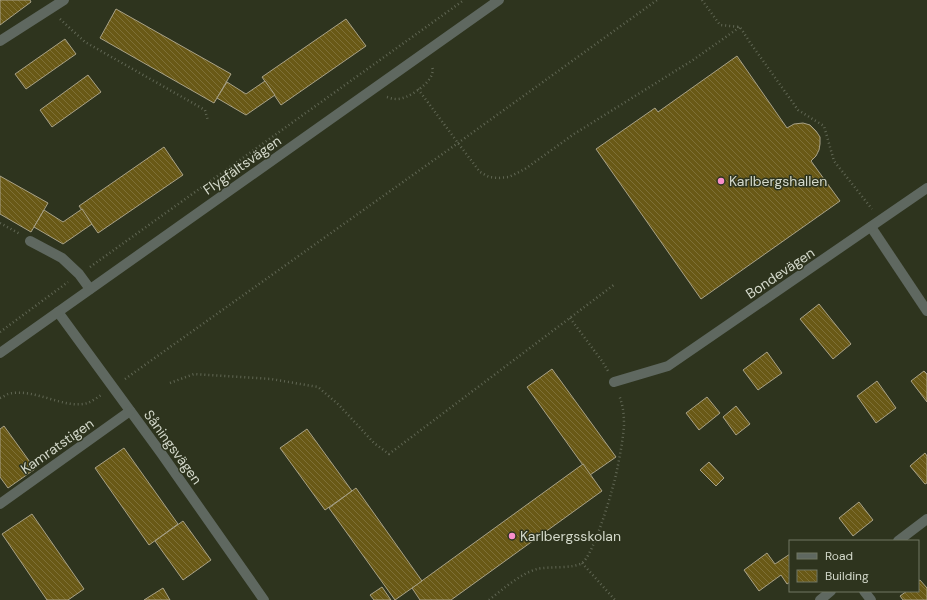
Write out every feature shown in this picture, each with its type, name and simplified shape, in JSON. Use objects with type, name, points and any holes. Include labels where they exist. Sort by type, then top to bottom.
[{"type":"street","points":[[0,41],[64,0]]},
{"type":"street","name":"Flygfältsvägen","points":[[0,353],[499,0]]},
{"type":"street","name":"Bondevägen","points":[[614,382],[668,366],[927,188]]},
{"type":"street","points":[[871,227],[927,311]]},
{"type":"street","points":[[30,240],[62,258],[79,274],[90,289]]},
{"type":"street","name":"Såningsvägen","points":[[58,312],[264,600]]},
{"type":"street","name":"Kamratstigen","points":[[0,504],[130,411]]},
{"type":"street","points":[[899,540],[927,519]]},
{"type":"street","points":[[820,600],[830,592]]},
{"type":"street","points":[[865,592],[871,600]]},
{"type":"path","points":[[0,332],[464,0]]},
{"type":"path","points":[[0,398],[8,394],[30,393],[78,404],[87,403],[97,398],[458,143],[657,0]]},
{"type":"path","points":[[702,0],[720,25],[740,27]]},
{"type":"path","points":[[49,10],[85,42],[205,110],[208,121]]},
{"type":"path","points":[[418,89],[480,172],[489,177],[509,177],[525,169],[574,134],[693,60],[740,27]]},
{"type":"path","points":[[740,27],[798,110],[824,126],[834,161],[881,220]]},
{"type":"path","points":[[372,91],[396,99],[409,95],[418,89],[427,82],[433,71],[430,49]]},
{"type":"path","points":[[0,223],[30,240]]},
{"type":"path","points":[[170,383],[194,374],[271,379],[318,387],[340,405],[374,443],[389,454],[614,284]]},
{"type":"path","points":[[489,600],[530,571],[547,567],[573,566],[582,563],[590,553],[617,472],[624,424],[623,408],[614,382],[602,361],[570,318]]},
{"type":"path","points":[[582,563],[615,600]]},
{"type":"building","points":[[0,0],[30,0],[31,2],[0,25]]},
{"type":"building","points":[[116,9],[231,74],[214,103],[100,38]]},
{"type":"building","points":[[346,19],[366,46],[281,105],[262,77]]},
{"type":"building","points":[[65,39],[76,54],[26,89],[15,74]]},
{"type":"building","name":"Karlbergshallen","points":[[737,56],[787,128],[794,124],[803,123],[810,125],[816,131],[820,137],[819,150],[811,161],[840,201],[701,299],[596,149],[655,108],[658,112]]},
{"type":"building","points":[[88,75],[101,92],[52,127],[40,110]]},
{"type":"building","points":[[265,81],[275,95],[246,115],[217,98],[227,82],[246,94]]},
{"type":"building","points":[[164,147],[183,175],[98,233],[79,206]]},
{"type":"building","points":[[0,176],[48,203],[31,232],[0,214]]},
{"type":"building","points":[[82,209],[92,224],[63,244],[34,227],[44,210],[63,222]]},
{"type":"building","points":[[819,304],[851,344],[833,359],[800,319]]},
{"type":"building","points":[[767,352],[782,373],[758,390],[743,370]]},
{"type":"building","points":[[552,369],[616,457],[590,475],[527,387]]},
{"type":"building","points":[[924,371],[927,374],[927,402],[911,381]]},
{"type":"building","points":[[877,381],[896,408],[876,423],[857,396]]},
{"type":"building","points":[[707,397],[720,413],[699,430],[686,413]]},
{"type":"building","points":[[736,406],[750,424],[736,435],[723,417]]},
{"type":"building","points":[[4,426],[35,469],[8,488],[0,477],[0,429]]},
{"type":"building","points":[[307,429],[352,491],[325,510],[280,448]]},
{"type":"building","points":[[124,448],[178,524],[149,545],[95,468]]},
{"type":"building","points":[[925,453],[927,456],[927,483],[925,484],[910,466]]},
{"type":"building","points":[[709,462],[724,478],[716,486],[700,470]]},
{"type":"building","name":"Karlbergsskolan","points":[[583,464],[602,491],[451,600],[420,600],[412,588]]},
{"type":"building","points":[[356,488],[422,581],[395,600],[329,508]]},
{"type":"building","points":[[859,502],[873,520],[853,536],[839,518]]},
{"type":"building","points":[[32,514],[84,589],[68,600],[47,600],[2,534]]},
{"type":"building","points":[[183,521],[211,560],[183,580],[155,541]]},
{"type":"building","points":[[767,553],[775,564],[789,555],[789,583],[787,584],[781,575],[759,591],[744,570]]},
{"type":"building","points":[[919,580],[927,588],[927,600],[903,600],[900,596],[906,592],[919,592]]},
{"type":"building","points":[[382,587],[391,600],[374,600],[370,595]]},
{"type":"building","points":[[163,588],[170,600],[144,600]]},
{"type":"place","name":"Karlbergshallen","points":[[721,181]]},
{"type":"place","name":"Karlbergsskolan","points":[[512,536]]}]
